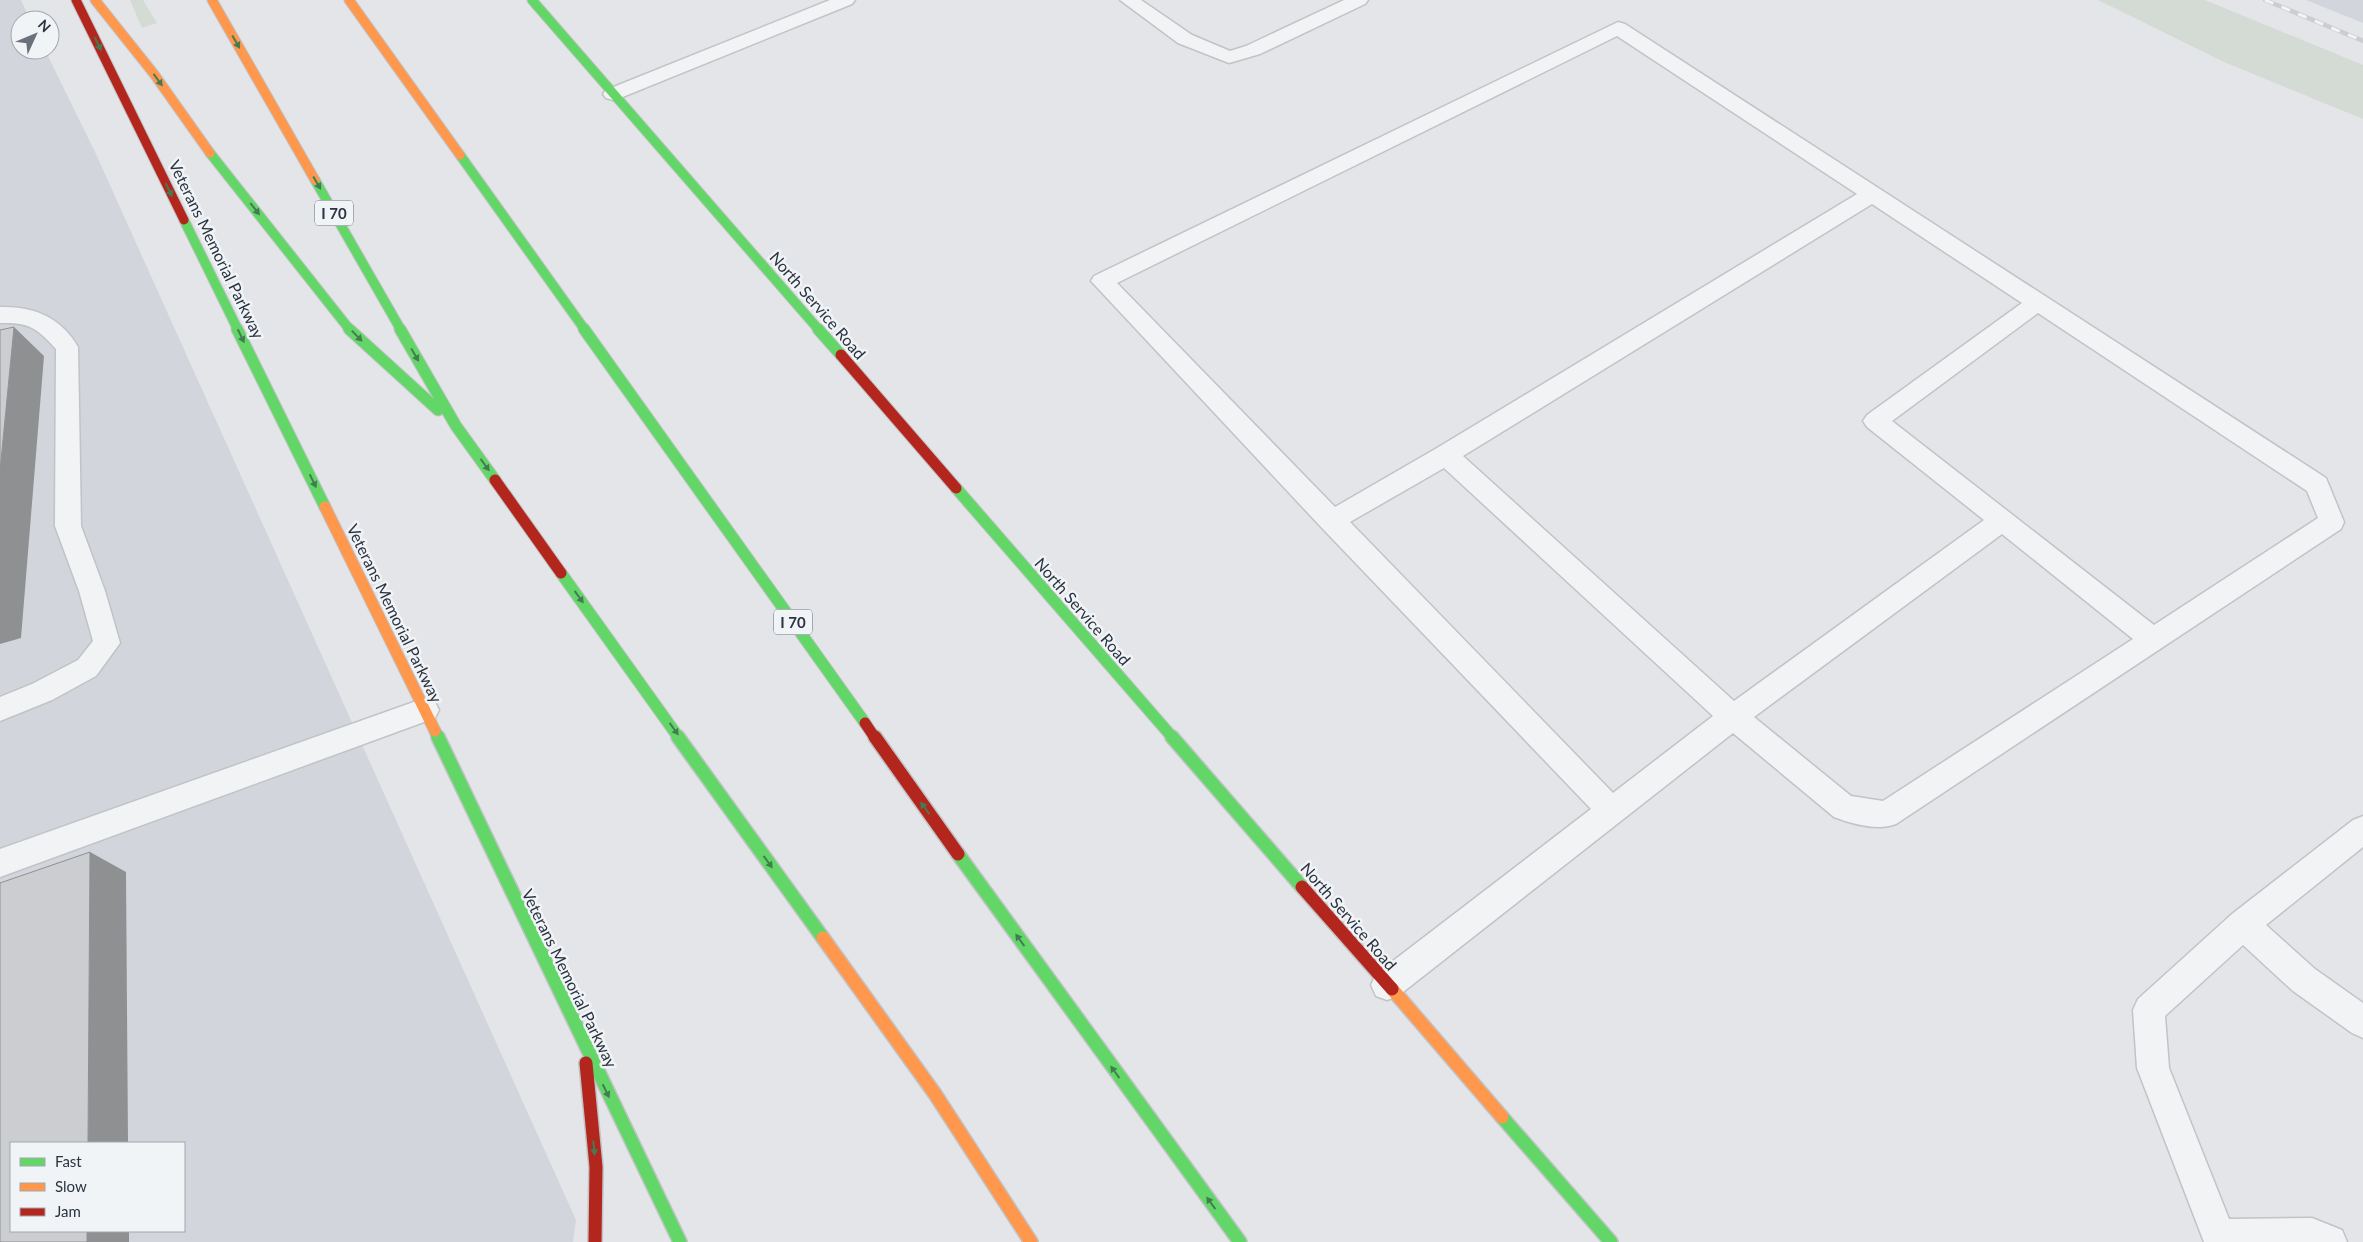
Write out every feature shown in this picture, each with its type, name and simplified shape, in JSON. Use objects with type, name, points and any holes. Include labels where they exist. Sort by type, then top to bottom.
[{"type":"main road","name":"Veterans Memorial Parkway","points":[[76,0],[425,710],[680,1242]]},
{"type":"main road","points":[[95,0],[154,74],[206,147],[356,336],[456,426]]},
{"type":"main road","name":"I 70","points":[[212,0],[456,426],[934,1094],[1031,1242]]},
{"type":"main road","name":"I 70","points":[[348,0],[1037,965],[1240,1242]]},
{"type":"main road","name":"North Service Road","points":[[532,0],[1611,1242]]},
{"type":"main road","points":[[585,1047],[596,1167],[595,1242]]},
{"type":"lane","points":[[613,94],[846,0]]},
{"type":"lane","points":[[1129,0],[1185,39],[1229,57],[1253,50],[1359,0]]},
{"type":"lane","points":[[1446,455],[1733,717],[1844,808],[1886,815],[2332,522],[2317,485],[1618,28],[1102,281],[1613,812]]},
{"type":"lane","points":[[1331,521],[1446,455],[1873,194]]},
{"type":"lane","points":[[2038,302],[1875,420],[2153,639]]},
{"type":"lane","points":[[0,315],[18,314],[43,321],[67,346],[68,526],[92,591],[107,643],[87,668],[42,692],[0,709]]},
{"type":"lane","points":[[1387,985],[1613,812],[1733,717],[2003,520]]},
{"type":"lane","points":[[0,863],[425,710]]},
{"type":"lane","points":[[2330,1242],[2312,1235],[2220,1239],[2153,1068],[2149,1010],[2185,974],[2243,924],[2363,829]]},
{"type":"lane","points":[[2243,924],[2304,980],[2363,1022]]},
{"type":"shaded area","points":[[0,0],[21,0],[26,10],[10,10],[10,60],[50,60],[96,154],[576,1220],[573,1242],[0,1242]]},
{"type":"shaded area","points":[[130,0],[143,0],[157,23],[142,28]]},
{"type":"shaded area","points":[[2098,0],[2205,0],[2363,65],[2363,119],[2224,62]]},
{"type":"shaded area","points":[[2306,0],[2363,0],[2363,23]]},
{"type":"building","points":[[14,327],[0,471],[0,330]]},
{"type":"building","points":[[90,852],[88,1142],[10,1142],[10,1232],[87,1232],[87,1242],[0,1242],[0,883]]},
{"type":"railway","points":[[2265,0],[2363,41]]},
{"type":"traffic: fast","points":[[532,0],[841,355]]},
{"type":"traffic: fast","points":[[210,153],[355,336],[438,410]]},
{"type":"traffic: fast","points":[[460,155],[865,723]]},
{"type":"traffic: fast","points":[[315,180],[456,426],[495,480]]},
{"type":"traffic: fast","points":[[184,220],[325,507]]},
{"type":"traffic: fast","points":[[956,488],[1302,887]]},
{"type":"traffic: fast","points":[[561,573],[823,938]]},
{"type":"traffic: fast","points":[[435,731],[680,1242]]},
{"type":"traffic: fast","points":[[958,854],[1240,1242]]},
{"type":"traffic: fast","points":[[1502,1117],[1611,1242]]},
{"type":"traffic: slow","points":[[95,0],[154,74],[210,153]]},
{"type":"traffic: slow","points":[[212,0],[315,180]]},
{"type":"traffic: slow","points":[[349,0],[460,155]]},
{"type":"traffic: slow","points":[[325,507],[435,731]]},
{"type":"traffic: slow","points":[[823,938],[935,1094],[1031,1242]]},
{"type":"traffic: slow","points":[[1392,989],[1502,1117]]},
{"type":"traffic: jam","points":[[76,0],[184,220]]},
{"type":"traffic: jam","points":[[841,355],[956,488]]},
{"type":"traffic: jam","points":[[495,480],[561,573]]},
{"type":"traffic: jam","points":[[865,723],[958,854]]},
{"type":"traffic: jam","points":[[1302,887],[1392,989]]},
{"type":"traffic: jam","points":[[586,1063],[596,1167],[595,1242]]}]
